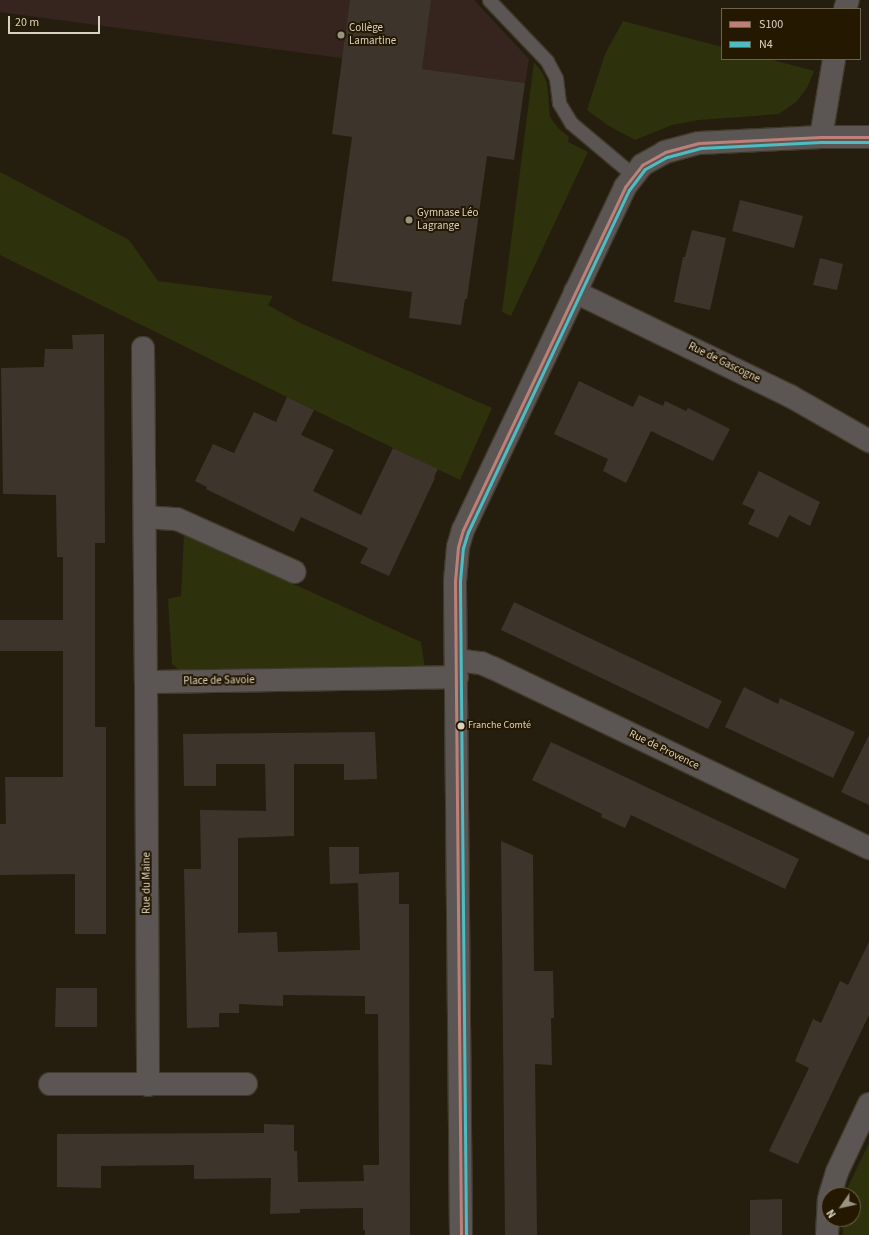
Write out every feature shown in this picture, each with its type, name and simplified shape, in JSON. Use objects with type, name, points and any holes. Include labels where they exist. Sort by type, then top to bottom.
[{"type":"street","points":[[821,137],[834,60]]},
{"type":"street","points":[[461,1235],[456,563],[463,530],[625,187],[642,165],[665,152],[699,143],[821,137],[869,137]]},
{"type":"street","name":"Rue de Gascogne","points":[[575,292],[790,396],[869,441]]},
{"type":"street","points":[[143,348],[146,682]]},
{"type":"street","points":[[145,517],[177,519],[295,572]]},
{"type":"street","name":"Rue de Provence","points":[[456,669],[481,663],[493,668],[869,848]]},
{"type":"street","name":"Place de Savoie","points":[[146,682],[456,669]]},
{"type":"street","name":"Rue du Maine","points":[[146,682],[148,1085]]},
{"type":"street","points":[[50,1084],[246,1084]]},
{"type":"street","points":[[832,1187],[837,1172],[869,1104]]},
{"type":"lane","points":[[489,0],[547,61],[556,78],[559,102],[571,123],[576,129],[633,175]]},
{"type":"shaded area","name":"Collège Lamartine","points":[[0,0],[474,0],[529,59],[525,83],[0,12]]},
{"type":"green space","points":[[623,21],[721,47],[721,60],[773,60],[814,71],[807,88],[796,102],[779,114],[699,120],[672,125],[635,140],[609,126],[587,110],[605,54]]},
{"type":"green space","points":[[534,62],[542,72],[547,83],[550,117],[558,128],[569,137],[568,142],[588,152],[511,316],[502,312]]},
{"type":"green space","points":[[0,172],[129,240],[158,281],[273,296],[268,305],[298,322],[492,408],[460,480],[287,397],[0,255]]},
{"type":"green space","points":[[184,534],[421,642],[425,668],[182,672],[172,664],[168,599],[181,596]]},
{"type":"green space","points":[[869,1143],[869,1235],[843,1235],[842,1227],[861,1227],[861,1187],[848,1187]]},
{"type":"building","name":"Gymnase Léo Lagrange","points":[[350,0],[431,0],[422,69],[525,83],[514,160],[487,156],[467,299],[465,299],[461,325],[409,318],[412,292],[332,281],[352,137],[332,134]]},
{"type":"building","points":[[740,200],[803,216],[794,248],[732,231]]},
{"type":"building","points":[[692,230],[726,238],[710,310],[674,302],[683,257],[685,257]]},
{"type":"building","points":[[820,258],[843,264],[837,290],[813,285]]},
{"type":"building","points":[[104,334],[105,543],[95,543],[95,727],[106,727],[106,934],[75,934],[75,874],[0,875],[0,824],[6,824],[5,777],[63,777],[63,651],[0,651],[0,620],[63,620],[63,557],[57,557],[56,495],[3,494],[1,368],[44,367],[45,349],[73,349],[72,335]]},
{"type":"building","points":[[579,381],[633,407],[639,395],[663,406],[665,401],[686,411],[688,408],[730,429],[713,461],[651,431],[626,483],[603,471],[608,459],[554,434]]},
{"type":"building","points":[[287,397],[314,410],[301,435],[334,450],[313,491],[361,515],[393,448],[438,469],[389,576],[360,563],[368,548],[301,517],[294,532],[206,489],[207,487],[195,481],[213,444],[234,453],[254,412],[276,422]]},
{"type":"building","points":[[759,471],[820,502],[810,526],[789,515],[778,538],[748,524],[755,510],[742,504]]},
{"type":"building","points":[[514,602],[722,701],[708,729],[501,630]]},
{"type":"building","points":[[744,687],[778,704],[780,698],[855,732],[833,778],[725,727]]},
{"type":"building","points":[[375,732],[377,779],[344,780],[344,764],[294,764],[294,836],[238,838],[238,933],[277,932],[278,952],[360,950],[358,883],[330,884],[329,847],[359,847],[359,874],[399,872],[399,904],[409,904],[410,1235],[365,1235],[365,1230],[363,1230],[363,1208],[300,1209],[300,1213],[270,1214],[271,1178],[194,1179],[194,1165],[101,1166],[101,1188],[57,1187],[57,1134],[264,1133],[264,1124],[294,1125],[294,1151],[297,1151],[298,1182],[364,1181],[363,1165],[379,1165],[378,1014],[365,1014],[365,996],[283,995],[283,1006],[239,1004],[239,1013],[219,1013],[219,1027],[187,1028],[184,869],[201,869],[200,810],[266,811],[265,764],[216,764],[216,786],[184,786],[183,734]]},
{"type":"building","points":[[869,735],[869,805],[841,792]]},
{"type":"building","points":[[551,742],[799,859],[785,889],[631,815],[625,828],[601,817],[602,814],[532,780]]},
{"type":"building","points":[[501,841],[533,855],[534,971],[553,971],[554,1018],[551,1018],[552,1065],[535,1064],[537,1235],[505,1235]]},
{"type":"building","points":[[869,942],[869,1015],[798,1164],[769,1151],[809,1068],[795,1061],[813,1019],[821,1023],[840,981],[848,985]]},
{"type":"building","points":[[56,988],[97,988],[97,1027],[55,1027]]},
{"type":"building","points":[[782,1199],[782,1235],[750,1235],[750,1200]]},
{"type":"transit line","name":"S100","points":[[461,1235],[455,581],[458,547],[463,530],[625,187],[642,165],[665,152],[699,143],[821,137],[869,137]]},
{"type":"transit line","name":"N4","points":[[466,1235],[460,581],[463,548],[468,532],[629,190],[645,169],[667,157],[700,148],[821,142],[869,142]]},
{"type":"place","name":"Collège Lamartine","points":[[341,35]]},
{"type":"place","name":"Gymnase Léo Lagrange","points":[[409,220]]},
{"type":"place","name":"Franche Comté","points":[[461,726]]}]
